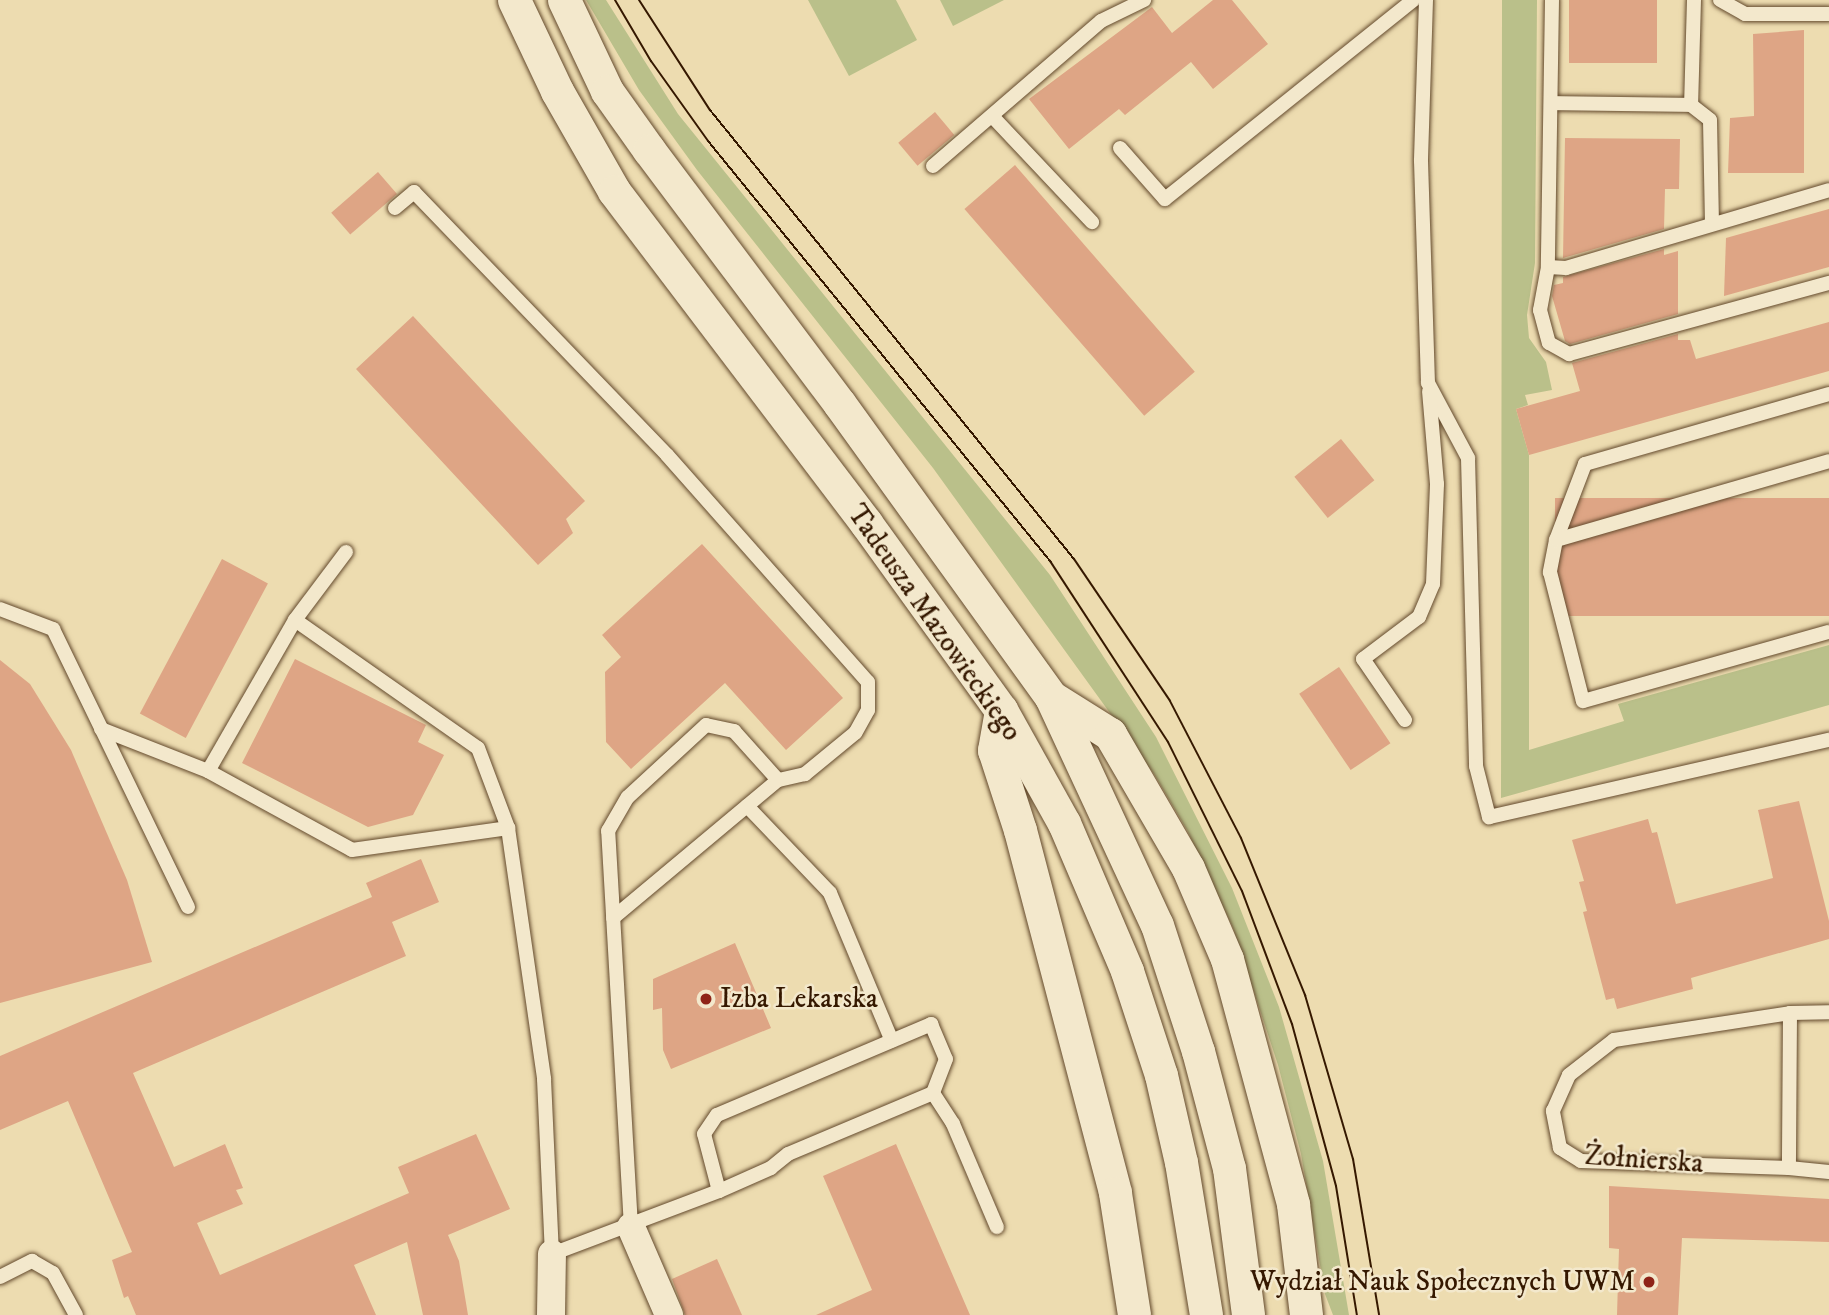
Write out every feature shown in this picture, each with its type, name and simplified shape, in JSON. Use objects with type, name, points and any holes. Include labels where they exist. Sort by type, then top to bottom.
[{"type":"street","name":"Tadeusza Mazowieckiego","points":[[514,0],[557,91],[614,191],[866,523],[1001,710],[1063,822],[1127,971],[1161,1075],[1178,1150],[1206,1315]]},
{"type":"street","name":"Tadeusza Mazowieckiego","points":[[564,0],[607,91],[839,403],[1051,697],[1157,925],[1198,1051],[1228,1168],[1248,1315]]},
{"type":"street","points":[[1051,697],[1110,734],[1188,867],[1227,959],[1293,1204],[1306,1315]]},
{"type":"street","points":[[1001,710],[993,750],[1020,830],[1115,1193],[1134,1315]]},
{"type":"street","points":[[631,1227],[669,1315]]},
{"type":"street","points":[[551,1315],[552,1254]]},
{"type":"lane","points":[[933,166],[1101,21],[1144,0]]},
{"type":"lane","points":[[1120,148],[1165,199],[1413,0]]},
{"type":"lane","points":[[1405,720],[1363,659],[1419,617],[1433,584],[1437,484],[1428,383],[1421,162],[1426,0]]},
{"type":"lane","points":[[1552,0],[1548,267],[1540,310],[1549,343],[1569,354],[1829,283]]},
{"type":"lane","points":[[1691,105],[1694,0]]},
{"type":"lane","points":[[1720,0],[1745,14],[1829,14]]},
{"type":"lane","points":[[1551,103],[1691,105],[1710,120],[1712,224]]},
{"type":"lane","points":[[992,116],[1092,222]]},
{"type":"lane","points":[[1548,267],[1566,268],[1829,190]]},
{"type":"lane","points":[[395,208],[414,192],[667,455],[869,682],[868,710],[855,733],[805,774],[778,780],[613,918]]},
{"type":"lane","points":[[1428,383],[1468,458],[1476,766],[1489,817],[1829,740]]},
{"type":"lane","points":[[1829,394],[1584,464],[1556,540],[1550,572],[1583,701],[1829,632]]},
{"type":"lane","points":[[1556,540],[1829,461]]},
{"type":"lane","points":[[208,771],[295,620],[346,552]]},
{"type":"lane","points":[[0,609],[52,629],[188,907]]},
{"type":"lane","points":[[295,620],[478,748],[508,828],[544,1079],[552,1254],[631,1227],[719,1191],[772,1168],[788,1154],[933,1093],[946,1059],[930,1024],[717,1115],[704,1134],[719,1191]]},
{"type":"lane","points":[[631,1227],[608,831],[628,797],[706,725],[734,731],[778,780]]},
{"type":"lane","points":[[102,729],[208,771],[352,850],[508,828]]},
{"type":"lane","points":[[747,806],[830,893],[892,1041]]},
{"type":"lane","name":"Żołnierska","points":[[1829,1012],[1790,1013],[1614,1040],[1569,1075],[1553,1111],[1560,1148],[1581,1161],[1789,1168],[1829,1172]]},
{"type":"lane","points":[[1789,1168],[1790,1013]]},
{"type":"lane","points":[[933,1093],[953,1124],[997,1227]]},
{"type":"lane","points":[[0,1277],[32,1261],[53,1273],[76,1315]]},
{"type":"green space","points":[[586,0],[606,0],[678,114],[1050,575],[1156,737],[1232,888],[1279,1007],[1323,1161],[1349,1315],[1333,1315],[1325,1294],[1301,1154],[1278,1065],[1233,928],[1187,830],[1154,774],[933,468],[697,170],[639,90]]},
{"type":"green space","points":[[808,0],[896,0],[917,40],[849,76]]},
{"type":"green space","points":[[940,0],[1004,0],[953,26]]},
{"type":"green space","points":[[1502,0],[1537,0],[1535,263],[1527,315],[1529,338],[1546,362],[1552,390],[1525,395],[1528,405],[1516,409],[1529,455],[1529,750],[1624,721],[1618,704],[1829,645],[1829,705],[1501,798]]},
{"type":"building","points":[[1213,0],[1232,0],[1268,44],[1213,89],[1191,62],[1125,115],[1119,109],[1069,149],[1029,99],[1152,7],[1172,33]]},
{"type":"building","points":[[1569,0],[1657,0],[1657,63],[1569,63]]},
{"type":"building","points":[[1804,30],[1804,173],[1728,173],[1730,118],[1754,116],[1753,34]]},
{"type":"building","points":[[935,112],[954,135],[918,166],[898,143]]},
{"type":"building","points":[[1565,138],[1680,139],[1679,189],[1665,189],[1664,229],[1563,258]]},
{"type":"building","points":[[1015,165],[1195,372],[1144,416],[964,209]]},
{"type":"building","points":[[378,172],[397,194],[350,235],[331,213]]},
{"type":"building","points":[[1829,209],[1829,267],[1724,296],[1726,238]]},
{"type":"building","points":[[1664,249],[1664,255],[1678,251],[1678,314],[1570,344],[1565,341],[1552,296],[1554,285],[1563,283],[1563,277]]},
{"type":"building","points":[[413,316],[585,501],[566,519],[573,533],[538,565],[356,369]]},
{"type":"building","points":[[1829,322],[1829,371],[1529,455],[1516,409],[1580,391],[1572,363],[1678,334],[1678,340],[1690,340],[1696,359]]},
{"type":"building","points":[[1341,439],[1374,480],[1328,518],[1294,477]]},
{"type":"building","points":[[1555,498],[1829,498],[1829,616],[1555,616]]},
{"type":"building","points":[[702,544],[843,698],[786,750],[725,683],[631,769],[606,742],[605,672],[621,657],[602,635]]},
{"type":"building","points":[[222,559],[268,583],[186,738],[140,714]]},
{"type":"building","points":[[295,659],[426,725],[418,742],[444,755],[413,815],[368,827],[242,763]]},
{"type":"building","points":[[0,660],[30,684],[71,750],[127,880],[152,962],[0,1003]]},
{"type":"building","points":[[1339,667],[1390,743],[1351,770],[1299,694]]},
{"type":"building","points":[[1799,801],[1829,921],[1829,939],[1691,978],[1693,989],[1617,1009],[1614,998],[1606,1000],[1583,912],[1587,911],[1579,882],[1584,881],[1572,840],[1648,819],[1652,833],[1657,832],[1676,904],[1773,878],[1758,810]]},
{"type":"building","points":[[421,859],[439,902],[392,922],[406,956],[133,1073],[174,1167],[225,1144],[243,1188],[236,1190],[243,1204],[197,1223],[220,1275],[409,1193],[398,1167],[476,1134],[510,1209],[448,1235],[459,1261],[468,1315],[423,1315],[407,1242],[354,1265],[376,1315],[136,1315],[128,1296],[124,1298],[112,1260],[132,1252],[68,1101],[0,1130],[0,1056],[372,897],[366,883]]},
{"type":"building","name":"Izba Lekarska","points":[[735,943],[771,1028],[671,1069],[663,1050],[662,1008],[653,1010],[653,979]]},
{"type":"building","points":[[896,1144],[970,1315],[816,1315],[872,1290],[823,1176]]},
{"type":"building","name":"Wydział Nauk Społecznych UWM","points":[[1609,1186],[1829,1199],[1829,1242],[1682,1238],[1678,1315],[1617,1315],[1619,1249],[1609,1248]]},
{"type":"building","points":[[717,1259],[742,1315],[685,1315],[672,1279]]},
{"type":"tram line","points":[[615,0],[651,61],[708,141],[1050,561],[1168,742],[1242,891],[1292,1024],[1336,1186],[1357,1315]]},
{"type":"tram line","points":[[639,0],[710,110],[1074,559],[1170,701],[1241,838],[1305,995],[1353,1159],[1379,1315]]},
{"type":"place","name":"Izba Lekarska","points":[[706,999]]},
{"type":"place","name":"Wydział Nauk Społecznych UWM","points":[[1649,1282]]}]
